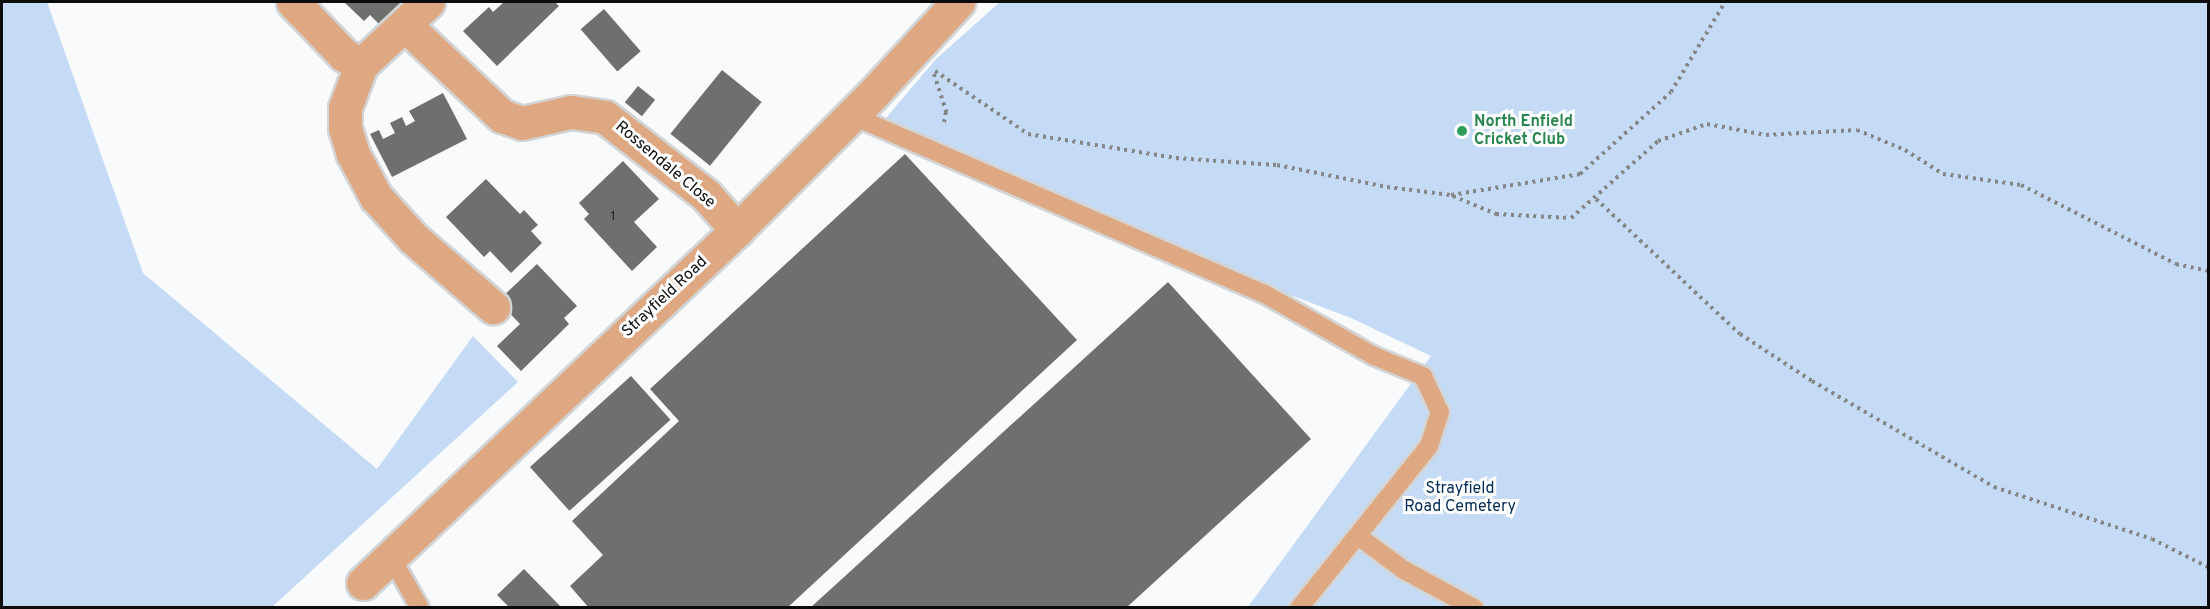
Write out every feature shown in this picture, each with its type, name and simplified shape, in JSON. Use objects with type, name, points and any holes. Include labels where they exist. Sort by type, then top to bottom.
[{"type":"street","points":[[293,2],[345,55],[362,65]]},
{"type":"street","points":[[428,2],[406,26],[362,65],[345,108],[345,128],[353,154],[376,197],[413,238],[494,306]]},
{"type":"street","name":"Strayfield Road","points":[[363,583],[737,230],[851,115],[958,2]]},
{"type":"street","name":"Rossendale Close","points":[[406,26],[502,116],[522,123],[571,112],[605,117],[705,195],[737,230]]},
{"type":"lane","points":[[851,115],[1263,293],[1374,356],[1423,376],[1440,412],[1429,446],[1299,608]]},
{"type":"lane","points":[[1358,536],[1404,570],[1474,608]]},
{"type":"lane","points":[[391,557],[420,608]]},
{"type":"path","points":[[1451,195],[1580,174],[1671,92],[1725,2]]},
{"type":"path","points":[[937,154],[946,112],[932,69],[1028,134],[1176,158],[1277,165],[1387,187],[1451,195],[1496,214],[1524,218],[1571,218],[1596,199],[1658,141],[1707,124],[1766,135],[1857,130],[1905,150],[1942,174],[2021,185],[2176,264],[2208,271]]},
{"type":"path","points":[[1596,199],[1740,334],[1812,381],[1994,487],[2151,539],[2208,567]]},
{"type":"green space","points":[[2,2],[47,2],[143,273],[377,469],[473,336],[518,382],[272,607],[2,607]]},
{"type":"green space","name":"Strayfield Road Cemetery","points":[[1000,2],[2208,2],[2208,607],[1248,607],[1431,356],[1351,318],[1069,211],[886,118],[936,59]]},
{"type":"building","points":[[344,2],[402,2],[379,24],[370,15],[364,21]]},
{"type":"building","points":[[504,2],[555,2],[559,6],[497,66],[463,31],[489,7],[493,12]]},
{"type":"building","points":[[604,9],[641,51],[617,72],[581,29]]},
{"type":"building","points":[[722,70],[762,102],[710,166],[670,134]]},
{"type":"building","points":[[638,86],[655,100],[642,116],[625,102]]},
{"type":"building","points":[[443,93],[467,139],[392,177],[370,134],[379,130],[383,139],[395,133],[390,123],[402,117],[406,126],[415,121],[409,111]]},
{"type":"building","points":[[905,154],[1077,340],[787,608],[589,608],[570,586],[603,555],[572,521],[679,421],[650,389]]},
{"type":"building","points":[[623,161],[659,199],[634,222],[657,247],[632,271],[584,219],[589,214],[579,203]]},
{"type":"building","points":[[486,179],[520,214],[524,210],[538,225],[531,231],[542,243],[511,273],[490,251],[484,257],[446,217]]},
{"type":"building","points":[[537,264],[577,306],[564,318],[569,324],[521,371],[497,346],[520,324],[498,301]]},
{"type":"building","points":[[1168,282],[1311,439],[1126,608],[810,608]]},
{"type":"building","points":[[631,376],[670,420],[569,511],[530,467]]},
{"type":"building","points":[[524,569],[562,608],[510,608],[497,595]]},
{"type":"place","name":"North Enfield Cricket Club","points":[[1462,131]]}]
